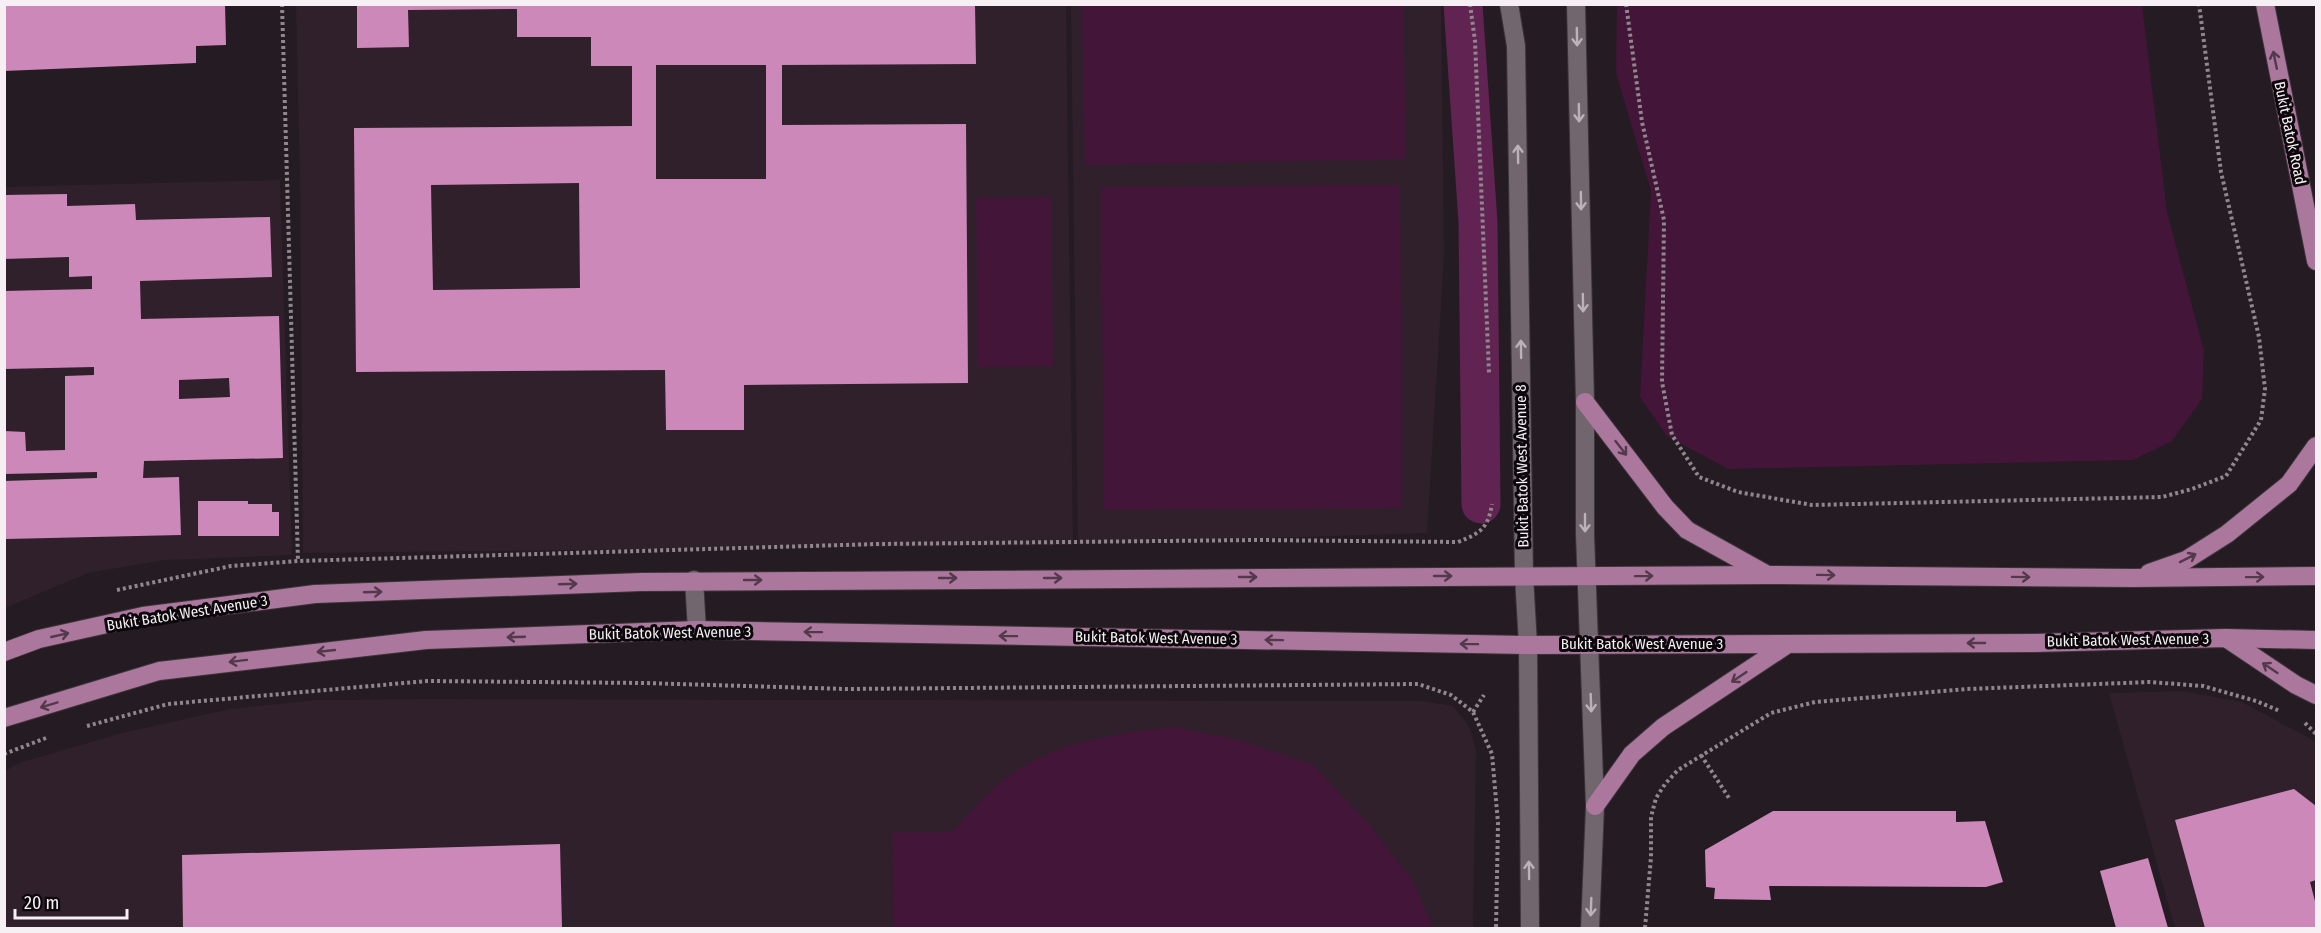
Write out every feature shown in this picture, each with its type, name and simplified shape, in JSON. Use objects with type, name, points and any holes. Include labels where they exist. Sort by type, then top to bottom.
[{"type":"main road","name":"Bukit Batok Road","points":[[2265,4],[2316,261]]},
{"type":"main road","points":[[1585,402],[1665,507],[1687,530],[1768,575]]},
{"type":"main road","points":[[2133,578],[2186,560],[2227,534],[2289,484],[2316,446]]},
{"type":"main road","name":"Bukit Batok West Avenue 3","points":[[4,652],[39,639],[142,616],[315,594],[694,580],[1768,575],[2133,578],[2316,576]]},
{"type":"main road","name":"Bukit Batok West Avenue 3","points":[[4,718],[159,671],[426,640],[697,630],[1528,645],[2034,642],[2226,638],[2316,640]]},
{"type":"main road","points":[[2226,638],[2296,685],[2316,695]]},
{"type":"main road","points":[[1595,806],[1632,754],[1663,727],[1788,644]]},
{"type":"street","name":"Bukit Batok West Avenue 8","points":[[1509,4],[1516,46],[1524,576],[1528,645],[1530,928]]},
{"type":"street","points":[[1576,4],[1585,402],[1586,577],[1595,806],[1590,928]]},
{"type":"street","points":[[694,580],[697,630]]},
{"type":"path","points":[[282,4],[298,561]]},
{"type":"path","points":[[1470,4],[1475,41],[1490,382]]},
{"type":"path","points":[[1626,4],[1642,122],[1664,220],[1662,382],[1672,435],[1699,477],[1738,492],[1812,505],[2162,497],[2226,476],[2261,420],[2265,388],[2259,337],[2221,172],[2199,4]]},
{"type":"path","points":[[1488,532],[1484,528],[1490,519],[1493,498]]},
{"type":"path","points":[[80,728],[168,704],[427,681],[846,688],[1418,684],[1451,695],[1473,712],[1492,754],[1498,823],[1496,928]]},
{"type":"path","points":[[1645,928],[1651,857],[1651,817],[1656,798],[1678,770],[1771,713],[1815,702],[1967,688],[2150,682],[2203,686],[2256,701],[2284,713]]},
{"type":"path","points":[[1473,712],[1484,695]]},
{"type":"path","points":[[2302,720],[2316,734]]},
{"type":"path","points":[[4,754],[47,737]]},
{"type":"path","points":[[1701,755],[1729,798]]},
{"type":"shaded area","points":[[296,5],[1066,5],[1073,545],[303,553]]},
{"type":"shaded area","points":[[1071,5],[1441,5],[1444,256],[1427,533],[1078,544]]},
{"type":"shaded area","points":[[1082,5],[1403,5],[1406,159],[1085,165]]},
{"type":"shaded area","points":[[1617,5],[2142,5],[2167,212],[2204,351],[2202,399],[2172,441],[2133,460],[1728,469],[1667,436],[1640,397],[1651,191],[1616,73]]},
{"type":"shaded area","points":[[280,180],[292,555],[165,560],[88,573],[5,608],[4,187]]},
{"type":"shaded area","points":[[1400,185],[1402,508],[1104,510],[1101,187]]},
{"type":"shaded area","points":[[1051,197],[1053,366],[978,367],[976,198]]},
{"type":"shaded area","points":[[2182,691],[2242,702],[2311,739],[2316,744],[2316,928],[2175,928],[2109,693]]},
{"type":"shaded area","points":[[316,700],[1421,701],[1453,706],[1469,726],[1476,750],[1473,928],[5,928],[5,771],[19,763],[122,733],[230,709]]},
{"type":"shaded area","points":[[1174,727],[1239,740],[1313,765],[1367,822],[1412,880],[1431,923],[1431,928],[894,928],[893,832],[952,832],[1001,782],[1037,759],[1094,739]]},
{"type":"building","points":[[4,4],[225,4],[226,45],[196,46],[196,63],[4,71]]},
{"type":"building","points":[[357,5],[975,5],[976,64],[782,65],[782,125],[966,124],[968,383],[744,385],[744,430],[666,430],[665,370],[356,372],[354,128],[632,126],[632,66],[591,66],[591,37],[517,37],[517,9],[408,10],[409,47],[357,48]],"holes":[[[656,65],[766,65],[766,179],[656,179]],[[579,183],[580,288],[433,290],[431,185]]]},
{"type":"building","points":[[67,194],[67,206],[135,204],[136,220],[270,217],[272,277],[140,281],[141,319],[279,316],[283,458],[144,461],[143,478],[179,477],[181,535],[6,539],[4,481],[97,478],[97,472],[4,474],[4,431],[25,432],[26,451],[65,450],[65,376],[94,375],[94,367],[4,369],[4,291],[92,289],[92,276],[69,277],[69,257],[4,259],[4,195]],"holes":[[[229,378],[230,397],[179,399],[179,380]]]},
{"type":"building","points":[[198,501],[248,501],[248,504],[272,504],[272,512],[279,512],[279,536],[198,536]]},
{"type":"building","points":[[2294,789],[2316,806],[2316,880],[2310,882],[2316,905],[2316,928],[2205,928],[2175,820]]},
{"type":"building","points":[[1773,811],[1956,811],[1956,822],[1985,821],[2003,882],[1986,887],[1769,886],[1771,900],[1714,899],[1715,888],[1706,887],[1705,850]]},
{"type":"building","points":[[560,844],[562,928],[183,928],[182,855]]},
{"type":"building","points":[[2148,858],[2168,928],[2116,928],[2100,871]]},
{"type":"waterway","points":[[1463,4],[1478,222],[1481,504]]}]
